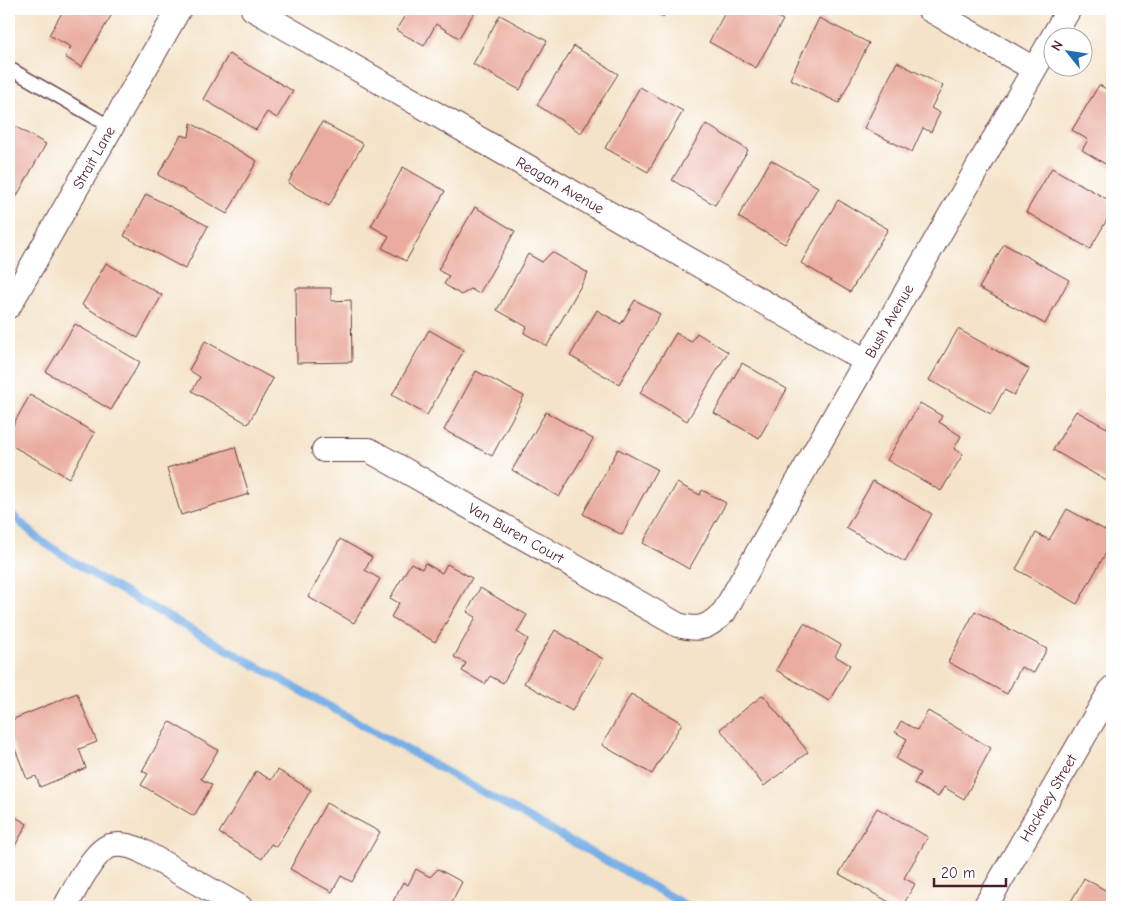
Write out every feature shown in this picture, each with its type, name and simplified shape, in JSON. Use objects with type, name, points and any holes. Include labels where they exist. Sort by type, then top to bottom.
[{"type":"street","name":"Strait Lane","points":[[9,306],[16,277],[111,126],[179,9]]},
{"type":"street","name":"Reagan Avenue","points":[[253,9],[866,361]]},
{"type":"street","points":[[929,9],[1034,69]]},
{"type":"street","name":"Bush Avenue","points":[[705,627],[724,612],[1069,9]]},
{"type":"street","name":"Van Buren Court","points":[[324,450],[369,450],[678,625],[690,628],[705,627]]},
{"type":"street","name":"Hackney Street","points":[[985,907],[1112,688]]},
{"type":"street","points":[[65,907],[93,859],[108,846],[120,845],[136,848],[240,907]]},
{"type":"lane","points":[[9,68],[111,126]]},
{"type":"building","points":[[9,9],[17,9],[9,24]]},
{"type":"building","points":[[64,9],[115,9],[81,67],[65,57],[71,47],[49,35]]},
{"type":"building","points":[[372,9],[386,9],[383,15]]},
{"type":"building","points":[[409,9],[476,9],[459,38],[436,24],[424,46],[396,30]]},
{"type":"building","points":[[648,9],[667,9],[663,17]]},
{"type":"building","points":[[727,9],[763,9],[783,20],[756,68],[709,42]]},
{"type":"building","points":[[500,15],[547,41],[520,90],[473,64]]},
{"type":"building","points":[[819,18],[869,43],[839,103],[790,79]]},
{"type":"building","points":[[574,46],[618,74],[581,133],[537,105]]},
{"type":"building","points":[[229,54],[293,91],[277,118],[267,112],[256,130],[203,99]]},
{"type":"building","points":[[897,62],[943,86],[931,108],[940,113],[931,132],[923,128],[912,152],[864,128]]},
{"type":"building","points":[[1099,85],[1112,92],[1112,168],[1082,150],[1088,140],[1072,130]]},
{"type":"building","points":[[640,87],[683,111],[648,172],[605,148]]},
{"type":"building","points":[[322,122],[363,144],[329,206],[288,183]]},
{"type":"building","points":[[9,123],[46,144],[9,210]]},
{"type":"building","points":[[191,123],[257,161],[227,214],[158,175],[181,135],[189,137]]},
{"type":"building","points":[[706,124],[748,150],[715,205],[672,180]]},
{"type":"building","points":[[771,160],[818,187],[785,244],[738,217]]},
{"type":"building","points":[[403,167],[445,191],[406,261],[382,248],[389,236],[371,226]]},
{"type":"building","points":[[1052,168],[1112,202],[1112,211],[1090,249],[1026,212]]},
{"type":"building","points":[[146,194],[208,226],[185,269],[124,236]]},
{"type":"building","points":[[838,200],[888,229],[850,292],[801,263]]},
{"type":"building","points":[[475,207],[515,231],[479,294],[471,289],[461,295],[444,284],[449,276],[438,270]]},
{"type":"building","points":[[1004,244],[1069,280],[1045,324],[979,288]]},
{"type":"building","points":[[552,252],[588,273],[547,346],[524,333],[527,327],[497,310],[528,254],[542,262]]},
{"type":"building","points":[[106,263],[162,295],[138,338],[82,305]]},
{"type":"building","points":[[296,288],[331,288],[331,301],[351,300],[352,362],[297,363]]},
{"type":"building","points":[[635,300],[660,314],[619,384],[570,356],[597,310],[621,324]]},
{"type":"building","points":[[75,324],[140,362],[111,410],[46,372]]},
{"type":"building","points":[[958,329],[1029,369],[1014,395],[1004,390],[991,414],[929,380]]},
{"type":"building","points":[[429,330],[464,350],[427,415],[392,395]]},
{"type":"building","points":[[676,333],[691,342],[697,333],[728,352],[687,421],[640,393]]},
{"type":"building","points":[[205,341],[273,379],[248,424],[192,391],[200,377],[189,370]]},
{"type":"building","points":[[742,363],[787,389],[759,438],[714,413]]},
{"type":"building","points":[[476,371],[524,396],[492,456],[444,430]]},
{"type":"building","points":[[30,395],[95,433],[69,478],[9,444],[9,432]]},
{"type":"building","points":[[920,403],[942,416],[939,422],[961,436],[954,449],[963,454],[941,491],[887,460]]},
{"type":"building","points":[[1076,411],[1107,428],[1112,418],[1112,484],[1053,450]]},
{"type":"building","points":[[546,412],[593,439],[559,497],[512,470]]},
{"type":"building","points":[[235,447],[249,494],[181,515],[167,468]]},
{"type":"building","points":[[618,449],[657,469],[622,535],[583,514]]},
{"type":"building","points":[[873,481],[932,514],[905,562],[846,528]]},
{"type":"building","points":[[677,483],[700,495],[702,490],[726,503],[689,569],[643,543]]},
{"type":"building","points":[[1067,509],[1112,534],[1112,542],[1077,604],[1016,569],[1036,533],[1049,540]]},
{"type":"building","points":[[340,539],[372,557],[365,570],[380,579],[354,623],[308,597]]},
{"type":"building","points":[[411,563],[422,569],[425,563],[442,573],[447,564],[472,578],[435,642],[391,617],[399,603],[390,598]]},
{"type":"building","points":[[480,588],[527,615],[517,632],[528,639],[503,683],[490,676],[485,684],[462,671],[466,663],[454,657],[476,617],[467,612]]},
{"type":"building","points":[[975,611],[1047,649],[1034,673],[1021,667],[1007,694],[948,662]]},
{"type":"building","points":[[804,623],[841,645],[835,656],[850,665],[829,701],[776,670]]},
{"type":"building","points":[[555,630],[603,659],[572,711],[524,683]]},
{"type":"building","points":[[77,693],[97,742],[79,749],[86,768],[40,787],[36,776],[27,779],[9,734],[9,721]]},
{"type":"building","points":[[631,694],[682,723],[652,774],[602,745]]},
{"type":"building","points":[[763,695],[808,752],[764,786],[720,729]]},
{"type":"building","points":[[928,711],[991,748],[964,799],[944,787],[938,797],[914,784],[920,773],[896,759],[907,739],[895,732],[901,721],[917,730]]},
{"type":"building","points":[[170,722],[218,750],[201,779],[212,785],[194,816],[141,785],[148,774],[142,771]]},
{"type":"building","points":[[278,770],[311,790],[276,847],[271,844],[262,859],[219,833],[256,771],[271,780]]},
{"type":"building","points":[[326,803],[380,832],[352,882],[341,876],[332,892],[290,869]]},
{"type":"building","points":[[877,808],[928,837],[904,878],[915,884],[902,907],[898,907],[839,874]]},
{"type":"building","points":[[9,813],[27,824],[9,857]]},
{"type":"building","points":[[416,869],[430,877],[438,869],[462,882],[449,907],[390,907],[403,882],[408,885]]},
{"type":"building","points":[[1084,878],[1112,894],[1112,907],[1068,907]]},
{"type":"waterway","points":[[9,512],[40,540],[99,578],[689,907]]}]
